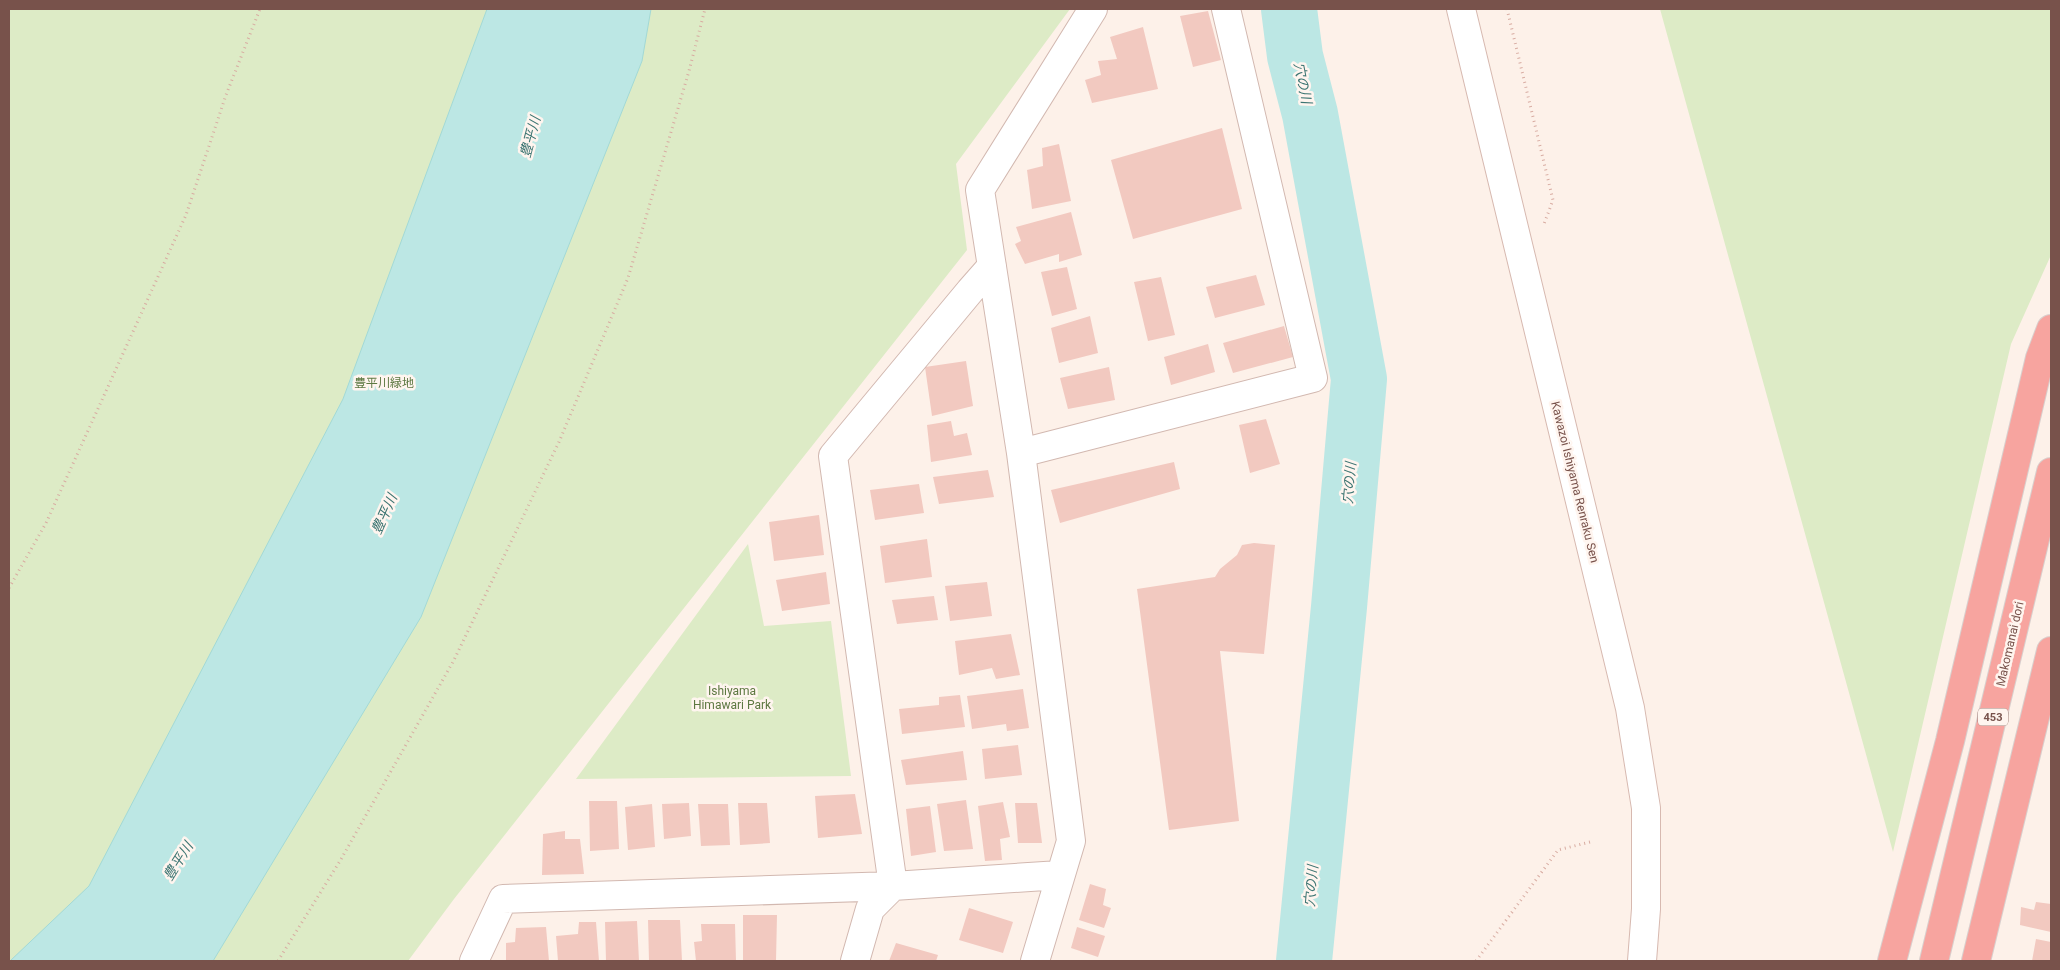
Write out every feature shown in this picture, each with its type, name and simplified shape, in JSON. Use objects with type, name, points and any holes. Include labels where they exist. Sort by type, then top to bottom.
[{"type":"highway","points":[[1892,961],[1950,741],[2040,358],[2051,329]]},
{"type":"highway","name":"Makomanai dori","points":[[1934,961],[2051,472]]},
{"type":"highway","points":[[1976,961],[2051,651]]},
{"type":"street","points":[[1035,961],[1071,841],[1021,453],[980,190],[1093,9]]},
{"type":"street","points":[[1021,453],[1313,378],[1226,9]]},
{"type":"street","name":"Kawazoi Ishiyama Renraku Sen","points":[[1461,9],[1630,708],[1646,808],[1646,909],[1642,961]]},
{"type":"street","points":[[893,886],[833,456],[992,266]]},
{"type":"street","points":[[474,961],[503,899],[893,886],[1060,875]]},
{"type":"street","points":[[855,961],[870,909],[893,886]]},
{"type":"path","points":[[9,588],[46,523],[186,215],[226,95],[260,9]]},
{"type":"path","points":[[278,961],[340,861],[454,660],[559,442],[628,278],[689,71],[705,9]]},
{"type":"path","points":[[1507,9],[1553,200],[1542,228]]},
{"type":"path","points":[[1476,961],[1558,850],[1590,842]]},
{"type":"green space","name":"豊平川緑地","points":[[9,9],[1070,9],[956,164],[967,250],[454,899],[408,961],[9,961]]},
{"type":"green space","points":[[1660,9],[2051,9],[2051,255],[2011,344],[1893,852]]},
{"type":"green space","name":"Ishiyama Himawari Park","points":[[748,544],[764,626],[831,621],[851,776],[576,779]]},
{"type":"water","name":"豊平川","points":[[487,9],[651,9],[642,61],[421,617],[213,961],[10,961],[89,886],[343,399]]},
{"type":"building","points":[[1208,11],[1221,60],[1193,67],[1180,16]]},
{"type":"building","points":[[1143,27],[1158,89],[1092,103],[1085,80],[1101,75],[1098,61],[1117,59],[1110,37]]},
{"type":"building","points":[[1222,128],[1242,209],[1133,239],[1111,160]]},
{"type":"building","points":[[1059,144],[1071,201],[1032,209],[1027,170],[1043,166],[1042,148]]},
{"type":"building","points":[[1071,212],[1082,255],[1059,262],[1059,254],[1025,264],[1015,244],[1021,241],[1016,227]]},
{"type":"building","points":[[1067,267],[1077,309],[1052,316],[1041,272]]},
{"type":"building","points":[[1256,275],[1265,305],[1215,318],[1206,287]]},
{"type":"building","points":[[1161,277],[1175,335],[1148,341],[1134,282]]},
{"type":"building","points":[[1090,316],[1098,353],[1059,363],[1051,328]]},
{"type":"building","points":[[1284,326],[1293,357],[1233,373],[1223,343]]},
{"type":"building","points":[[1208,344],[1215,372],[1171,385],[1164,357]]},
{"type":"building","points":[[966,361],[973,406],[932,416],[925,367]]},
{"type":"building","points":[[1109,367],[1115,400],[1068,409],[1060,378]]},
{"type":"building","points":[[1266,419],[1280,464],[1250,473],[1239,425]]},
{"type":"building","points":[[951,421],[954,436],[967,433],[972,455],[931,462],[927,425]]},
{"type":"building","points":[[1174,462],[1180,489],[1060,523],[1051,490]]},
{"type":"building","points":[[988,470],[994,497],[939,504],[933,477]]},
{"type":"building","points":[[919,484],[924,513],[875,520],[870,490]]},
{"type":"building","points":[[819,515],[824,555],[774,561],[769,522]]},
{"type":"building","points":[[927,539],[932,577],[885,583],[880,546]]},
{"type":"building","points":[[1254,543],[1275,545],[1264,654],[1220,651],[1239,821],[1169,830],[1137,589],[1215,577],[1220,569],[1237,555],[1242,545]]},
{"type":"building","points":[[826,572],[830,604],[782,611],[776,580]]},
{"type":"building","points":[[987,582],[992,616],[950,621],[945,586]]},
{"type":"building","points":[[934,596],[938,620],[897,624],[892,600]]},
{"type":"building","points":[[1011,634],[1020,675],[996,679],[992,668],[959,675],[955,641]]},
{"type":"building","points":[[1023,689],[1029,728],[1007,731],[1006,724],[972,729],[967,696]]},
{"type":"building","points":[[960,695],[965,727],[902,734],[899,709],[939,705],[939,697]]},
{"type":"building","points":[[1018,745],[1022,775],[985,779],[982,749]]},
{"type":"building","points":[[963,751],[967,780],[906,785],[901,760]]},
{"type":"building","points":[[855,794],[862,834],[818,838],[815,796]]},
{"type":"building","points":[[966,800],[973,849],[944,851],[937,804]]},
{"type":"building","points":[[589,801],[617,801],[619,849],[590,851]]},
{"type":"building","points":[[1003,802],[1010,837],[1000,839],[1002,860],[985,861],[978,806]]},
{"type":"building","points":[[689,803],[691,836],[664,839],[662,804]]},
{"type":"building","points":[[738,803],[767,803],[770,843],[740,845]]},
{"type":"building","points":[[1015,803],[1037,803],[1042,843],[1018,843]]},
{"type":"building","points":[[652,804],[655,847],[628,850],[625,807]]},
{"type":"building","points":[[698,804],[728,804],[730,845],[701,846]]},
{"type":"building","points":[[930,806],[936,852],[911,856],[906,809]]},
{"type":"building","points":[[565,831],[565,839],[580,839],[584,874],[542,875],[543,834]]},
{"type":"building","points":[[1090,884],[1106,889],[1103,905],[1111,908],[1104,928],[1079,920]]},
{"type":"building","points":[[2036,902],[2051,904],[2051,932],[2020,925],[2021,907],[2034,910]]},
{"type":"building","points":[[969,908],[1013,922],[1003,953],[959,940]]},
{"type":"building","points":[[743,915],[777,915],[776,961],[743,961]]},
{"type":"building","points":[[648,920],[680,920],[682,961],[649,961]]},
{"type":"building","points":[[637,921],[639,961],[606,961],[605,922]]},
{"type":"building","points":[[579,922],[596,922],[599,961],[558,961],[556,936],[578,934]]},
{"type":"building","points":[[701,924],[735,924],[736,961],[696,961],[694,942],[702,941]]},
{"type":"building","points":[[546,927],[549,961],[506,961],[506,943],[515,942],[516,928]]},
{"type":"building","points":[[1077,927],[1105,936],[1098,957],[1071,948]]},
{"type":"building","points":[[2036,939],[2051,942],[2051,961],[2032,961]]},
{"type":"building","points":[[896,943],[938,955],[936,961],[889,961]]},
{"type":"waterway","name":"穴の川","points":[[1289,9],[1295,56],[1310,114],[1359,379],[1339,607],[1304,961]]}]
